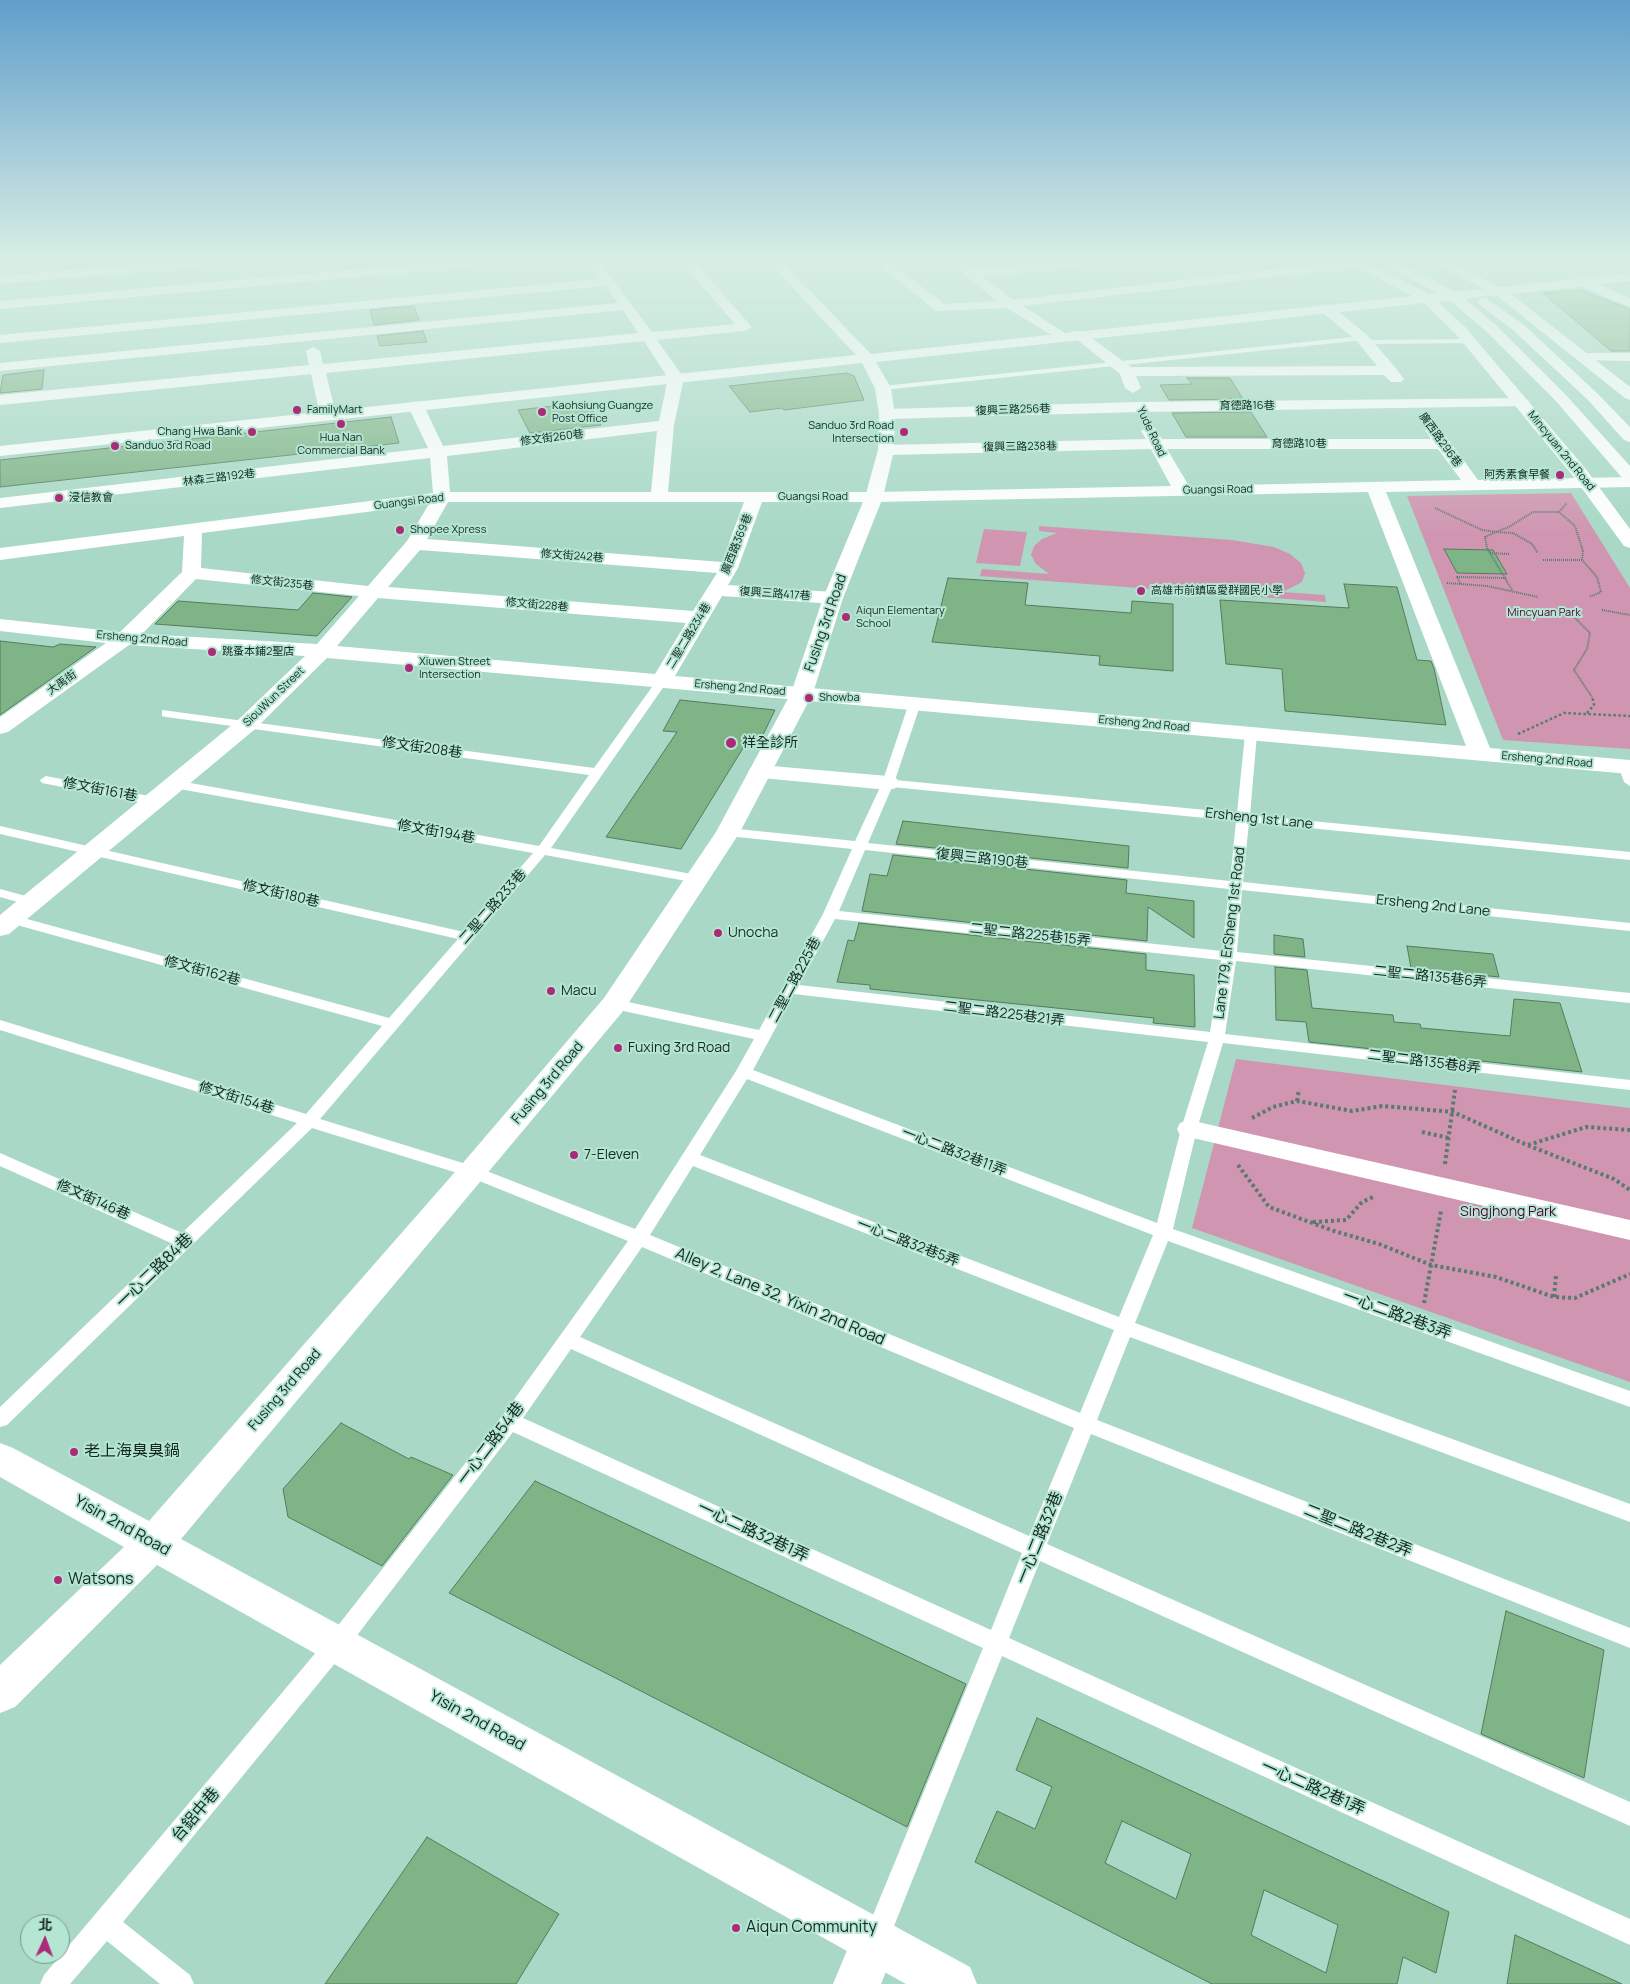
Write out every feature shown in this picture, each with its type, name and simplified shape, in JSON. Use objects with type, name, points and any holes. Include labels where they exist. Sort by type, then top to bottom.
[{"type":"street","points":[[0,368],[159,353]]},
{"type":"street","points":[[313,353],[328,415]]},
{"type":"street","points":[[0,400],[488,353]]},
{"type":"street","points":[[659,497],[666,425],[676,378],[660,353]]},
{"type":"street","points":[[861,353],[866,358],[885,401]]},
{"type":"street","points":[[0,450],[914,353]]},
{"type":"street","points":[[1102,353],[1122,368],[1390,370]]},
{"type":"street","name":"廣西路296巷","points":[[1374,353],[1390,370],[1473,485]]},
{"type":"street","name":"Mincyuan 2nd Road","points":[[1480,353],[1588,482],[1630,542]]},
{"type":"street","points":[[1516,353],[1560,397],[1630,476]]},
{"type":"street","points":[[1545,353],[1593,397],[1630,437]]},
{"type":"street","points":[[1578,353],[1630,395]]},
{"type":"street","points":[[1584,357],[1630,357]]},
{"type":"street","name":"Yude Road","points":[[1122,368],[1155,444],[1183,490]]},
{"type":"street","name":"復興三路256巷","points":[[885,401],[1139,407]]},
{"type":"street","name":"Fusing 3rd Road","points":[[0,1693],[154,1543],[473,1172],[614,1004],[728,832],[802,693],[833,598],[874,497],[886,450],[885,401]]},
{"type":"street","name":"育德路16巷","points":[[1139,407],[1522,403]]},
{"type":"street","points":[[416,406],[438,452],[442,497]]},
{"type":"street","name":"修文街260巷","points":[[438,452],[666,425]]},
{"type":"street","name":"復興三路238巷","points":[[886,450],[1155,444]]},
{"type":"street","name":"育德路10巷","points":[[1155,444],[1443,444]]},
{"type":"street","name":"林森三路192巷","points":[[0,503],[438,452]]},
{"type":"street","name":"Guangsi Road","points":[[0,554],[193,531],[442,497],[874,497],[1630,482]]},
{"type":"street","points":[[1375,487],[1481,754]]},
{"type":"street","name":"SiouWun Street","points":[[6,923],[246,725],[322,651],[415,544],[442,497]]},
{"type":"street","name":"廣西路369巷","points":[[717,590],[730,568],[755,497]]},
{"type":"street","points":[[191,574],[193,531]]},
{"type":"street","name":"修文街242巷","points":[[415,544],[730,568]]},
{"type":"street","name":"修文街235巷","points":[[191,574],[374,592]]},
{"type":"street","name":"大禹街","points":[[0,728],[125,639],[191,574]]},
{"type":"street","name":"復興三路417巷","points":[[717,590],[833,598]]},
{"type":"street","name":"二聖二路234巷","points":[[661,682],[717,590]]},
{"type":"street","name":"修文街228巷","points":[[374,592],[700,618]]},
{"type":"street","name":"Ersheng 2nd Road","points":[[0,625],[125,639],[322,651],[1481,754],[1628,772]]},
{"type":"street","points":[[760,772],[888,783]]},
{"type":"street","points":[[1189,1129],[1630,1230]]},
{"type":"street","name":"Yisin 2nd Road","points":[[0,1458],[953,1984]]},
{"type":"street","points":[[857,1984],[875,1941]]},
{"type":"lane","points":[[885,401],[1122,368],[1255,353]]},
{"type":"lane","name":"二聖二路233巷","points":[[309,1121],[542,851],[661,682]]},
{"type":"lane","name":"二聖二路225巷","points":[[639,1238],[744,1072],[791,989],[830,914],[862,846],[888,783],[915,703]]},
{"type":"lane","name":"修文街208巷","points":[[166,713],[597,772]]},
{"type":"lane","name":"Lane 179, ErSheng 1st Road","points":[[1189,1129],[1217,1038],[1229,956],[1251,734]]},
{"type":"lane","name":"修文街161巷","points":[[46,780],[154,801]]},
{"type":"lane","name":"Ersheng 1st Lane","points":[[888,783],[1630,856]]},
{"type":"lane","name":"修文街194巷","points":[[174,784],[697,879]]},
{"type":"lane","name":"修文街180巷","points":[[0,830],[467,937]]},
{"type":"lane","name":"復興三路190巷","points":[[728,832],[1236,885]]},
{"type":"lane","name":"Ersheng 2nd Lane","points":[[1236,885],[1630,927]]},
{"type":"lane","points":[[0,893],[32,902]]},
{"type":"lane","name":"二聖二路225巷15弄","points":[[830,914],[1229,956]]},
{"type":"lane","name":"修文街162巷","points":[[6,923],[393,1024]]},
{"type":"lane","name":"二聖二路135巷6弄","points":[[1229,956],[1630,998]]},
{"type":"lane","name":"二聖二路225巷21弄","points":[[791,989],[1217,1038]]},
{"type":"lane","points":[[614,1004],[765,1036]]},
{"type":"lane","name":"修文街154巷","points":[[0,1025],[473,1172]]},
{"type":"lane","name":"二聖二路135巷8弄","points":[[1217,1038],[1630,1085]]},
{"type":"lane","name":"一心二路32巷11弄","points":[[744,1072],[1163,1232]]},
{"type":"lane","name":"一心二路84巷","points":[[0,1419],[309,1121]]},
{"type":"lane","name":"一心二路32巷","points":[[875,1941],[1163,1232],[1189,1129]]},
{"type":"lane","name":"一心二路32巷5弄","points":[[691,1158],[1125,1327],[1630,1513]]},
{"type":"lane","name":"修文街146巷","points":[[0,1159],[185,1242]]},
{"type":"lane","name":"Alley 2, Lane 32, Yixin 2nd Road","points":[[473,1172],[639,1238],[1086,1424]]},
{"type":"lane","name":"一心二路2巷3弄","points":[[1163,1232],[1630,1399]]},
{"type":"lane","name":"一心二路54巷","points":[[337,1644],[510,1421],[639,1238]]},
{"type":"lane","points":[[568,1340],[1630,1814]]},
{"type":"lane","name":"一心二路32巷1弄","points":[[510,1421],[996,1644]]},
{"type":"lane","name":"二聖二路2巷2弄","points":[[1086,1424],[1630,1638]]},
{"type":"lane","name":"台鋁中巷","points":[[53,1984],[337,1644]]},
{"type":"lane","name":"一心二路2巷1弄","points":[[996,1644],[1630,1932]]},
{"type":"lane","points":[[105,1924],[181,1984]]},
{"type":"path","points":[[1434,507],[1482,530],[1513,533],[1532,544],[1538,553]]},
{"type":"path","points":[[1512,590],[1490,553],[1484,537],[1509,527],[1533,512],[1559,512],[1575,526],[1583,550],[1582,560],[1597,577],[1601,592],[1589,597]]},
{"type":"path","points":[[1490,553],[1509,554]]},
{"type":"path","points":[[1543,560],[1582,560]]},
{"type":"path","points":[[1461,584],[1457,577],[1506,578]]},
{"type":"path","points":[[1446,583],[1512,590],[1538,597]]},
{"type":"path","points":[[1602,610],[1630,614]]},
{"type":"path","points":[[1575,618],[1590,633],[1587,649],[1574,670],[1592,696],[1594,705],[1586,713]]},
{"type":"path","points":[[1511,736],[1564,713],[1630,716]]},
{"type":"path","points":[[1297,1101],[1299,1089]]},
{"type":"path","points":[[1444,1172],[1455,1090]]},
{"type":"path","points":[[1250,1119],[1273,1108],[1297,1101],[1352,1111],[1382,1106],[1453,1112],[1527,1145],[1614,1179],[1630,1190]]},
{"type":"path","points":[[1527,1145],[1586,1127],[1630,1130]]},
{"type":"path","points":[[1422,1132],[1449,1138]]},
{"type":"path","points":[[1234,1160],[1270,1207],[1379,1244],[1431,1266],[1496,1277],[1554,1297],[1575,1298],[1630,1274]]},
{"type":"path","points":[[1310,1222],[1346,1220],[1362,1202],[1376,1195]]},
{"type":"path","points":[[1424,1304],[1440,1223],[1441,1205]]},
{"type":"path","points":[[1554,1297],[1556,1275]]},
{"type":"green space","name":"Mincyuan Park","points":[[1571,493],[1630,588],[1630,749],[1503,740],[1407,496]]},
{"type":"green space","points":[[1039,526],[1232,540],[1274,547],[1290,554],[1301,563],[1305,573],[1302,582],[1283,592],[1325,595],[1326,602],[980,576],[982,569],[1049,574],[1036,564],[1031,555],[1034,546],[1042,539],[1057,533],[1039,531]]},
{"type":"green space","points":[[984,529],[1027,532],[1020,566],[976,563]]},
{"type":"green space","name":"Singjhong Park","points":[[1236,1059],[1630,1108],[1630,1382],[1192,1228]]},
{"type":"building","points":[[44,370],[42,389],[0,393],[3,375]]},
{"type":"building","points":[[847,373],[854,376],[864,400],[784,410],[782,408],[750,412],[729,386]]},
{"type":"building","points":[[1187,378],[1230,378],[1243,399],[1169,400],[1160,385],[1192,384]]},
{"type":"building","points":[[588,402],[601,425],[530,433],[518,410]]},
{"type":"building","points":[[1251,412],[1267,437],[1186,437],[1172,413]]},
{"type":"building","points":[[391,417],[399,443],[0,487],[0,460]]},
{"type":"building","points":[[1444,549],[1493,550],[1507,574],[1457,573]]},
{"type":"building","points":[[948,578],[1028,583],[1025,605],[1131,613],[1132,601],[1173,604],[1173,671],[1099,665],[1100,656],[932,642]]},
{"type":"building","points":[[1344,584],[1397,587],[1417,660],[1431,661],[1434,668],[1446,725],[1285,711],[1282,669],[1226,664],[1220,600],[1349,608]]},
{"type":"building","points":[[313,593],[352,597],[317,636],[155,624],[178,601],[298,610]]},
{"type":"building","points":[[0,641],[53,647],[60,644],[96,647],[0,715]]},
{"type":"building","points":[[680,700],[775,710],[760,741],[748,740],[681,849],[606,837],[677,732],[663,731]]},
{"type":"building","points":[[903,821],[1129,846],[1128,868],[896,844]]},
{"type":"building","points":[[893,855],[1127,880],[1126,893],[1194,901],[1194,938],[1148,907],[1147,941],[862,911],[870,874],[887,876]]},
{"type":"building","points":[[859,923],[1146,954],[1146,970],[1194,975],[1195,1027],[1153,1023],[1154,1018],[870,989],[870,985],[837,982],[848,940],[854,941]]},
{"type":"building","points":[[1274,935],[1303,939],[1305,957],[1274,954]]},
{"type":"building","points":[[1407,946],[1493,954],[1499,977],[1411,968]]},
{"type":"building","points":[[1275,967],[1307,970],[1312,1008],[1393,1015],[1394,1022],[1420,1024],[1421,1028],[1510,1036],[1514,999],[1560,1003],[1582,1072],[1309,1042],[1306,1022],[1276,1020]]},
{"type":"building","points":[[341,1423],[409,1459],[411,1457],[453,1475],[382,1566],[288,1517],[283,1489]]},
{"type":"building","points":[[535,1481],[966,1684],[907,1827],[449,1593]]},
{"type":"building","points":[[1506,1611],[1604,1650],[1584,1778],[1481,1734]]},
{"type":"building","points":[[1037,1718],[1449,1912],[1436,1973],[1403,1957],[1397,1984],[1212,1984],[975,1862],[997,1811],[1035,1829],[1052,1787],[1016,1770]],"holes":[[[1122,1821],[1191,1854],[1176,1899],[1105,1863]],[[1264,1890],[1338,1925],[1326,1973],[1251,1935]]]},
{"type":"building","points":[[427,1837],[559,1914],[516,1984],[325,1984]]},
{"type":"building","points":[[1515,1935],[1622,1984],[1507,1984]]},
{"type":"place","name":"FamilyMart","points":[[297,410]]},
{"type":"place","name":"Kaohsiung Guangze Post Office","points":[[542,412]]},
{"type":"place","name":"Hua Nan Commercial Bank","points":[[341,424]]},
{"type":"place","name":"Chang Hwa Bank","points":[[252,432]]},
{"type":"place","name":"Sanduo 3rd Road Intersection","points":[[904,432]]},
{"type":"place","name":"Sanduo 3rd Road","points":[[115,446]]},
{"type":"place","name":"阿秀素食早餐","points":[[1560,475]]},
{"type":"place","name":"浸信教會","points":[[59,498]]},
{"type":"place","name":"Shopee Xpress","points":[[400,530]]},
{"type":"place","name":"高雄市前鎮區愛群國民小學","points":[[1141,591]]},
{"type":"place","name":"Aiqun Elementary School","points":[[846,617]]},
{"type":"place","name":"跳蚤本鋪2聖店","points":[[212,652]]},
{"type":"place","name":"Xiuwen Street Intersection","points":[[409,668]]},
{"type":"place","name":"Showba","points":[[809,698]]},
{"type":"place","name":"祥全診所","points":[[731,743]]},
{"type":"place","name":"Unocha","points":[[718,933]]},
{"type":"place","name":"Macu","points":[[551,991]]},
{"type":"place","name":"Fuxing 3rd Road","points":[[618,1048]]},
{"type":"place","name":"7-Eleven","points":[[574,1155]]},
{"type":"place","name":"老上海臭臭鍋","points":[[74,1452]]},
{"type":"place","name":"Watsons","points":[[58,1580]]},
{"type":"place","name":"Aiqun Community","points":[[736,1928]]}]
